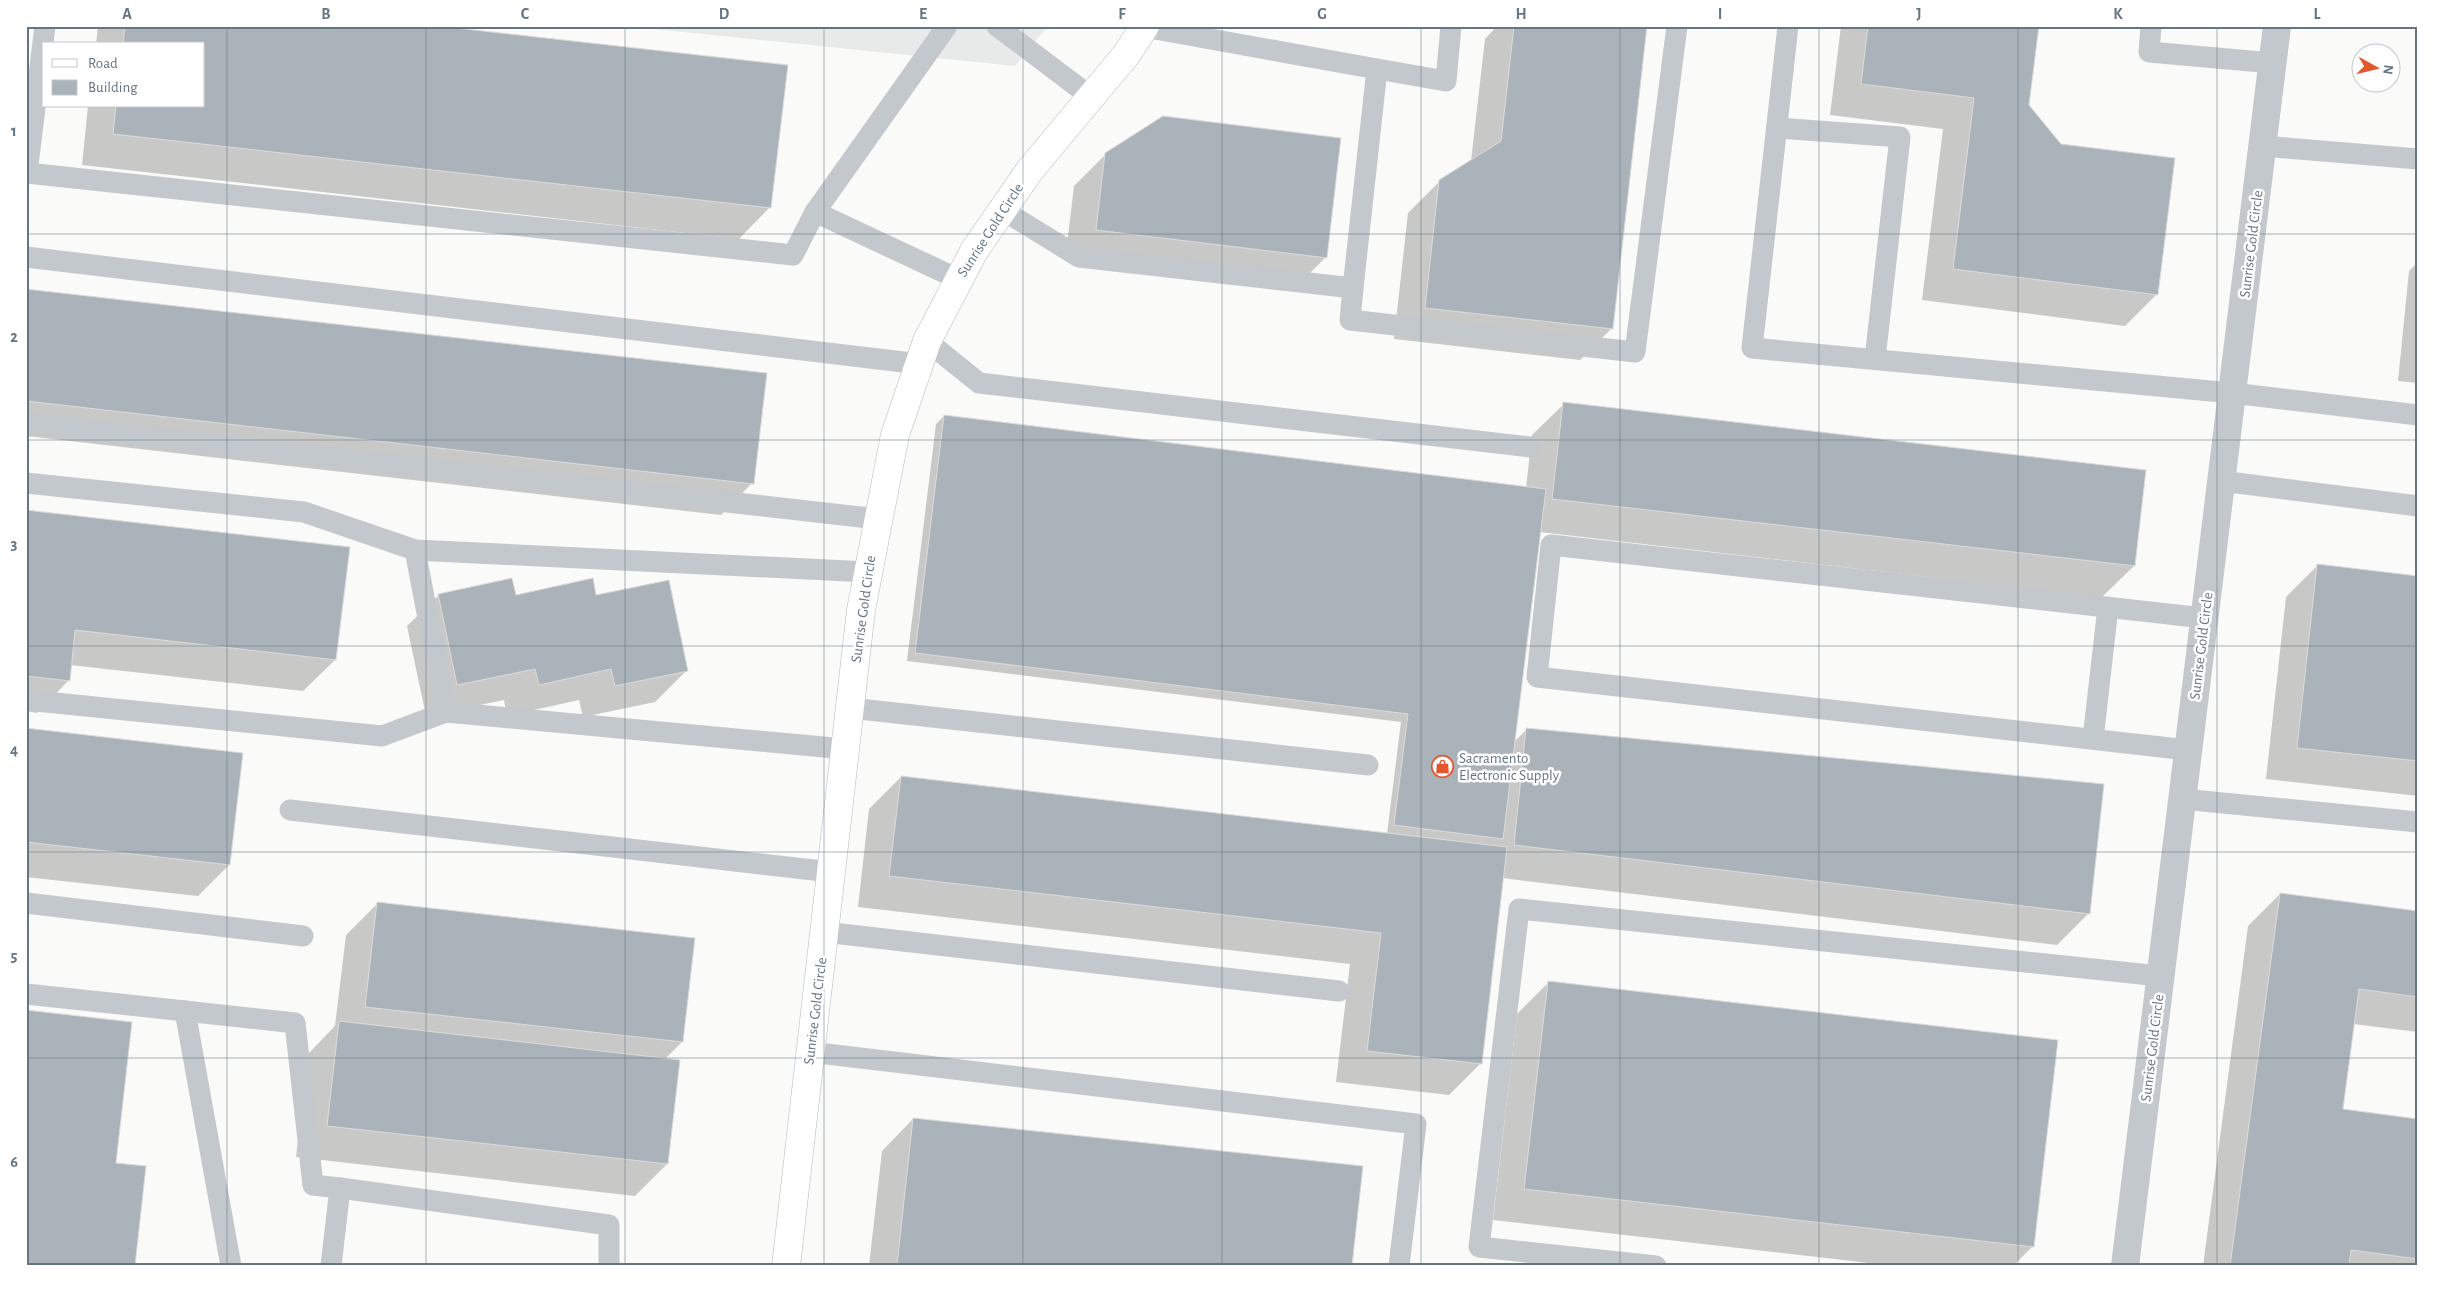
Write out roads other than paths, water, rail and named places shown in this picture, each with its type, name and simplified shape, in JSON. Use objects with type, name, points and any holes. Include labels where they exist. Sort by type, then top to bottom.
[{"type":"street","name":"Sunrise Gold Circle","points":[[786,1266],[850,708],[868,572],[895,435],[924,352],[958,279],[1001,210],[1091,96],[1126,55],[1145,26]]},
{"type":"street","name":"Sunrise Gold Circle","points":[[2125,1266],[2278,26]]},
{"type":"lane","points":[[43,42],[45,26]]},
{"type":"lane","points":[[42,50],[27,173],[794,255],[815,212],[947,26]]},
{"type":"lane","points":[[997,26],[1091,96]]},
{"type":"lane","points":[[1145,26],[1377,70],[1446,81],[1451,26]]},
{"type":"lane","points":[[1377,70],[1350,320],[1635,352],[1677,26]]},
{"type":"lane","points":[[1788,26],[1752,348],[2232,392],[2418,415]]},
{"type":"lane","points":[[2151,26],[2149,52],[2273,63]]},
{"type":"lane","points":[[1778,128],[1900,137],[1875,359]]},
{"type":"lane","points":[[2263,146],[2418,159]]},
{"type":"lane","points":[[1001,210],[1079,257],[1353,288]]},
{"type":"lane","points":[[815,212],[958,279]]},
{"type":"lane","points":[[26,257],[924,352],[980,382],[1530,448]]},
{"type":"lane","points":[[26,424],[878,519]]},
{"type":"lane","points":[[2221,481],[2418,506]]},
{"type":"lane","points":[[26,483],[304,512],[415,550],[868,572]]},
{"type":"lane","points":[[2188,750],[1537,677],[1551,545],[2204,618]]},
{"type":"lane","points":[[415,550],[446,712]]},
{"type":"lane","points":[[2093,739],[2108,607]]},
{"type":"lane","points":[[26,700],[382,736],[446,712],[845,749]]},
{"type":"lane","points":[[850,708],[1368,765]]},
{"type":"lane","points":[[2182,799],[2418,822]]},
{"type":"lane","points":[[290,810],[831,872]]},
{"type":"lane","points":[[26,903],[302,936]]},
{"type":"lane","points":[[1656,1266],[1479,1247],[1519,909],[2160,976]]},
{"type":"lane","points":[[824,932],[1339,991]]},
{"type":"lane","points":[[26,994],[295,1023],[313,1185],[610,1224],[609,1266]]},
{"type":"lane","points":[[185,1011],[231,1266]]},
{"type":"lane","points":[[810,1052],[1416,1124],[1399,1266]]},
{"type":"lane","points":[[331,1266],[340,1188]]},
{"type":"place","name":"Sacramento Electronic Supply","points":[[1443,767]]}]
